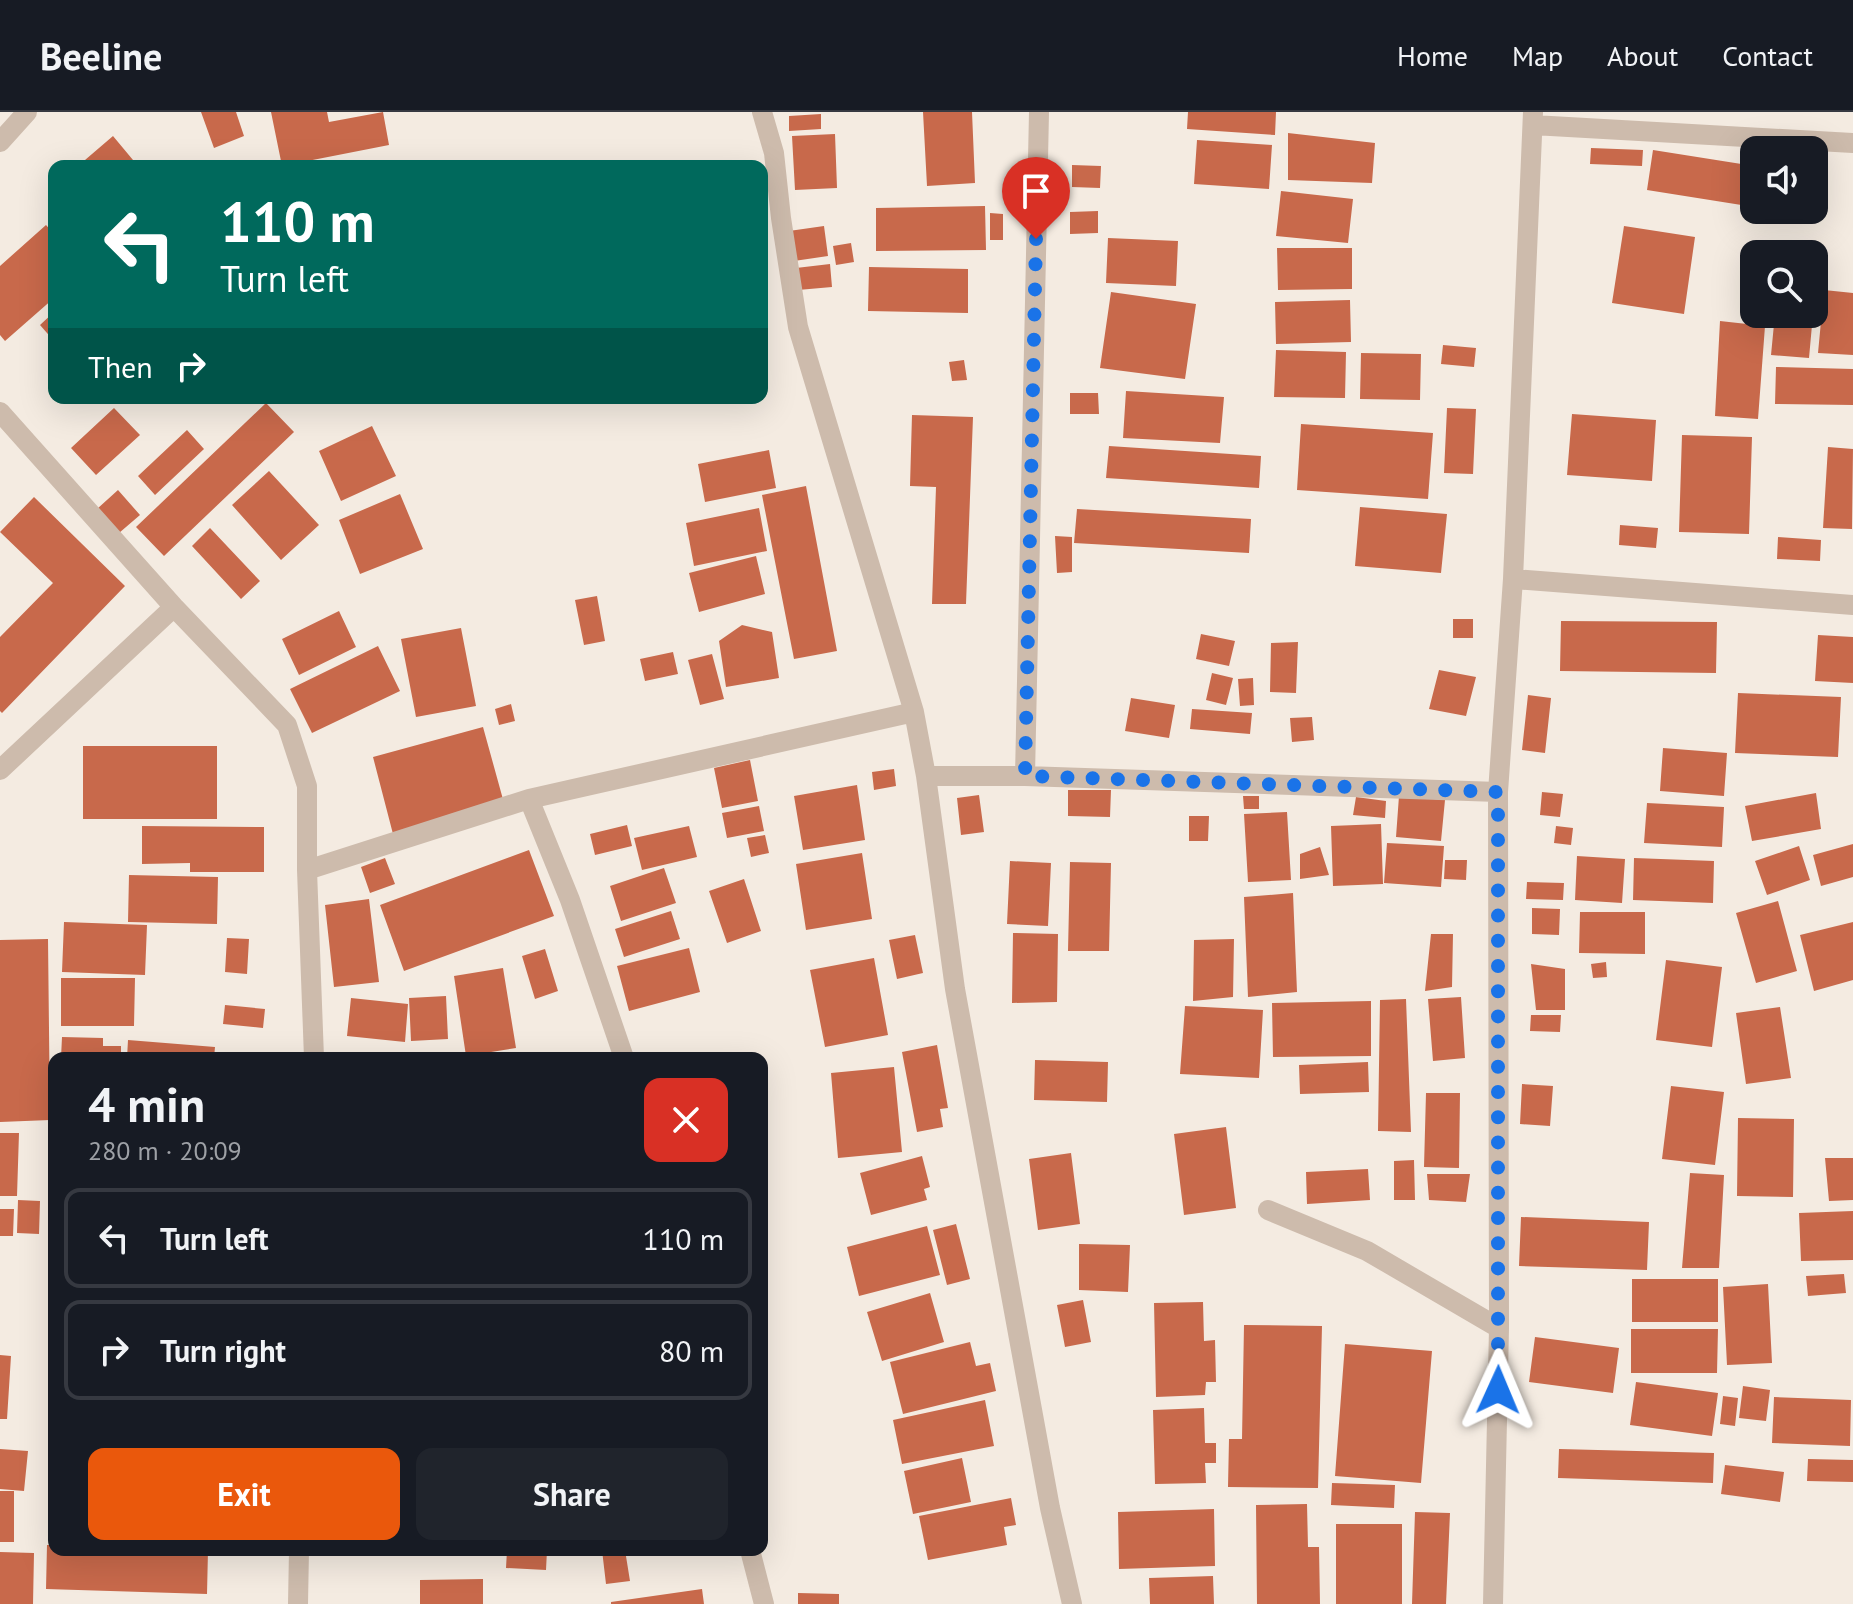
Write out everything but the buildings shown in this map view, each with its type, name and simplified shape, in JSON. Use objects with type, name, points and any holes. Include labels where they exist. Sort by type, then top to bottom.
[{"type":"street","points":[[0,142],[27,112]]},
{"type":"street","points":[[762,112],[774,153],[798,327],[914,712],[926,776],[955,989],[1050,1508],[1072,1604]]},
{"type":"street","points":[[1025,776],[1039,112]]},
{"type":"street","points":[[1493,1604],[1499,1328],[1498,792],[1513,579],[1533,118],[1853,143]]},
{"type":"street","points":[[0,412],[174,607],[287,725],[307,786],[314,1052]]},
{"type":"street","points":[[1513,579],[1853,605]]},
{"type":"street","points":[[0,770],[174,607]]},
{"type":"street","points":[[307,870],[529,799],[914,712]]},
{"type":"street","points":[[926,776],[1025,776],[1498,792]]},
{"type":"street","points":[[529,799],[570,900],[622,1052]]},
{"type":"street","points":[[1268,1210],[1367,1251],[1499,1328]]},
{"type":"street","points":[[298,1604],[299,1556]]},
{"type":"street","points":[[752,1556],[764,1604]]},
{"type":"route","points":[[1036,239],[1025,776],[1498,792],[1498,1390]]}]
